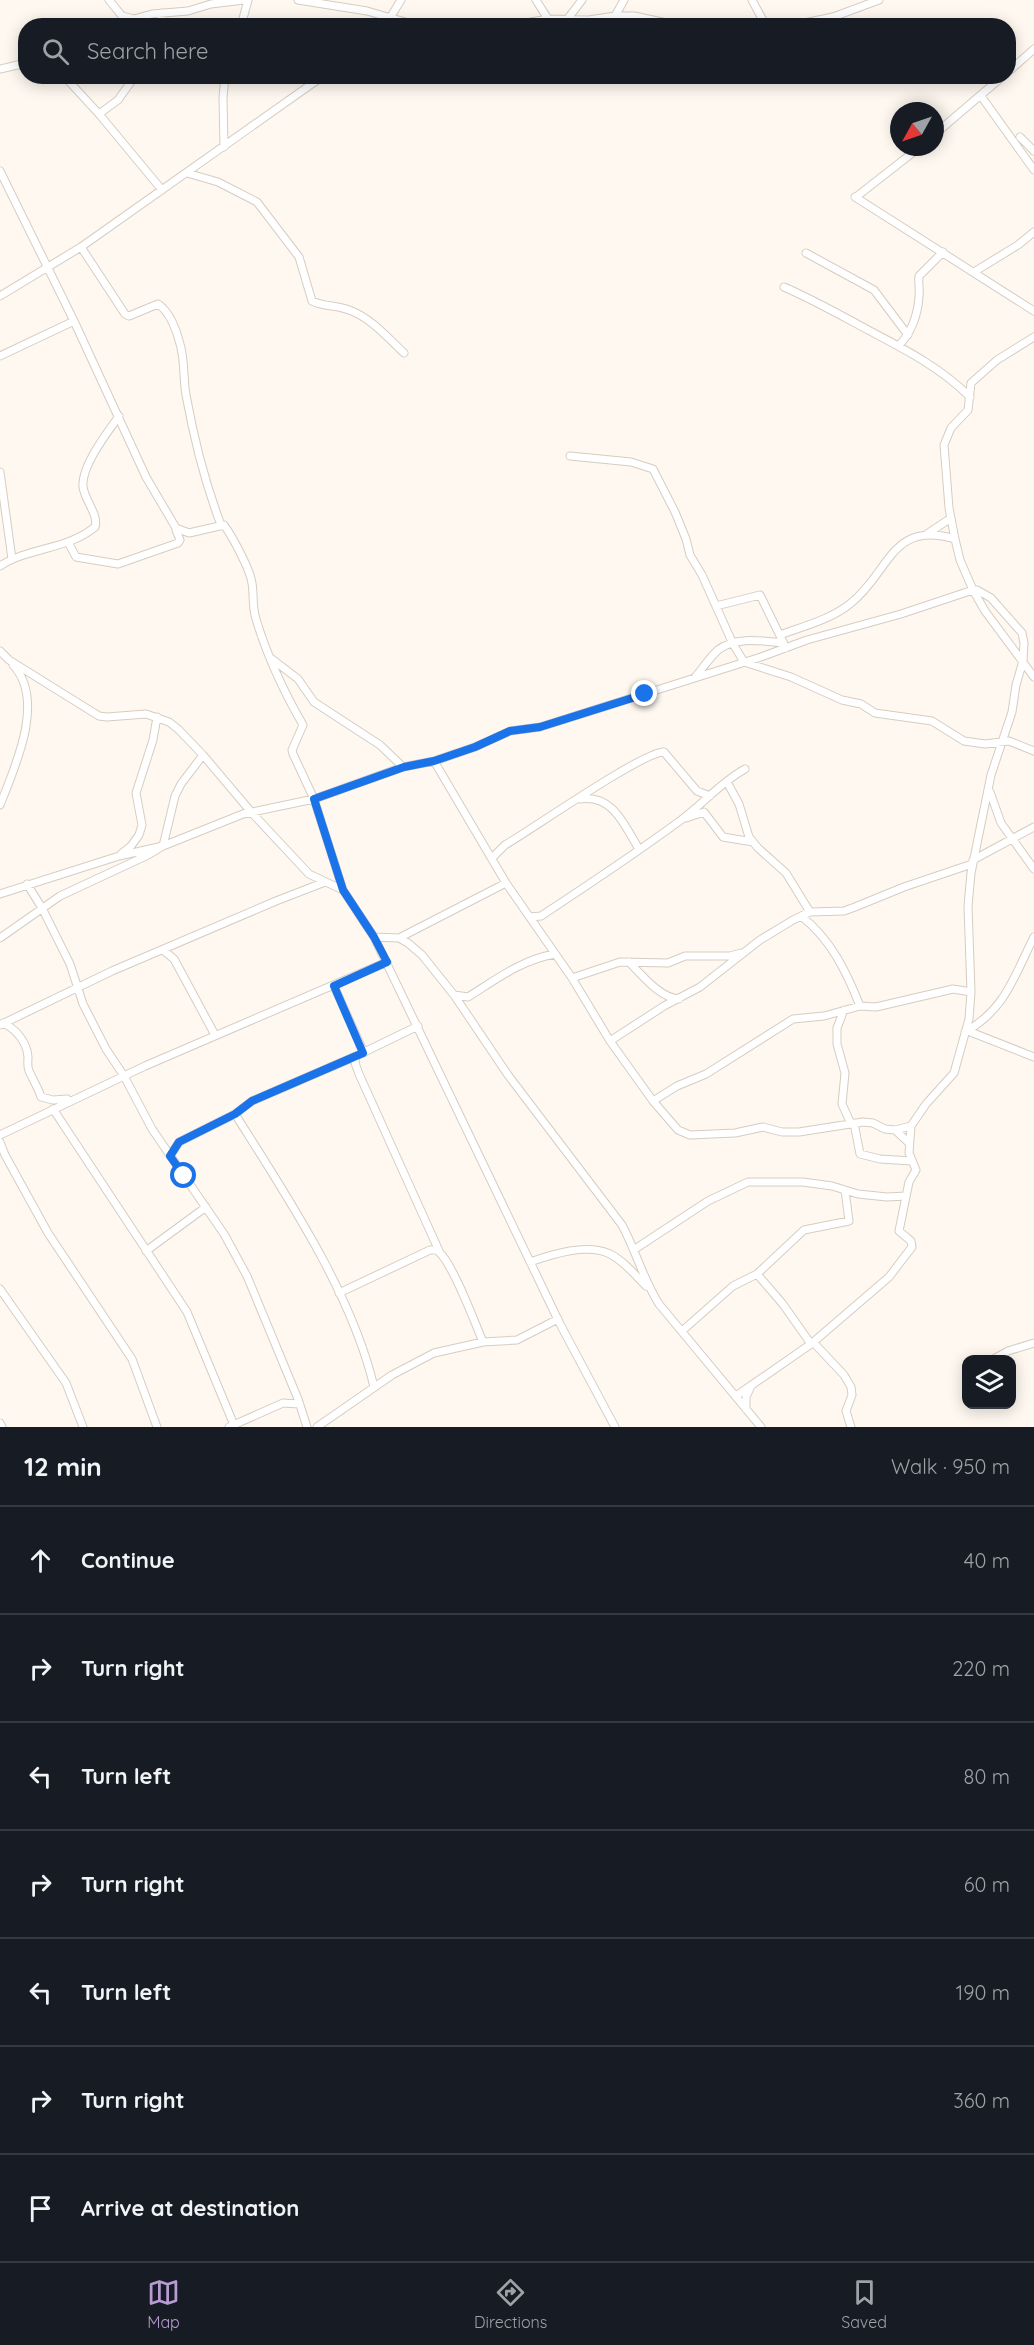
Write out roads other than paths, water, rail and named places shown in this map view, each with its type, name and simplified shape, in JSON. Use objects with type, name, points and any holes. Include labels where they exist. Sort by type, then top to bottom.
[{"type":"street","points":[[109,0],[125,18],[139,18],[162,12],[244,0]]},
{"type":"street","points":[[243,18],[248,0]]},
{"type":"street","points":[[298,0],[345,7],[390,18],[401,0]]},
{"type":"street","points":[[536,0],[547,18]]},
{"type":"street","points":[[568,18],[582,0]]},
{"type":"street","points":[[615,16],[624,0]]},
{"type":"street","points":[[752,0],[762,18]]},
{"type":"street","points":[[840,18],[879,0]]},
{"type":"street","points":[[161,18],[162,12]]},
{"type":"street","points":[[602,18],[615,16],[646,18]]},
{"type":"street","points":[[1016,65],[1034,49]]},
{"type":"street","points":[[0,69],[18,65]]},
{"type":"street","points":[[71,84],[162,190]]},
{"type":"street","points":[[99,114],[118,100],[129,84]]},
{"type":"street","points":[[224,84],[224,147]]},
{"type":"street","points":[[0,296],[81,247],[312,84]]},
{"type":"street","points":[[944,127],[995,84]]},
{"type":"street","points":[[981,96],[1034,170]]},
{"type":"street","points":[[1020,137],[1034,151]]},
{"type":"street","points":[[908,156],[855,197],[1034,310]]},
{"type":"street","points":[[0,171],[74,321],[146,477],[176,528],[180,540],[178,543],[118,564],[76,557],[68,542]]},
{"type":"street","points":[[187,173],[218,182],[257,202],[299,257],[312,301],[321,305],[348,309],[370,322],[404,353]]},
{"type":"street","points":[[974,272],[1018,245],[1034,232]]},
{"type":"street","points":[[81,247],[125,314],[129,316],[158,304],[170,318],[181,345],[186,397],[202,465],[221,525]]},
{"type":"street","points":[[898,346],[908,335],[919,299],[919,276],[943,252]]},
{"type":"street","points":[[806,254],[874,291],[908,335]]},
{"type":"street","points":[[784,287],[833,310],[898,346],[943,374],[970,397]]},
{"type":"street","points":[[0,356],[74,321]]},
{"type":"street","points":[[1034,337],[997,360],[976,377],[970,385],[968,410],[951,428],[944,445],[951,518],[960,560],[985,611],[1034,676]]},
{"type":"street","points":[[0,566],[12,559],[82,537],[96,524],[84,491],[84,479],[95,452],[119,416]]},
{"type":"street","points":[[570,456],[631,462],[653,469],[672,506],[690,555],[744,662],[791,677],[842,700],[861,704],[874,713],[932,722],[964,741],[985,744],[1003,741],[1019,744],[1034,751]]},
{"type":"street","points":[[0,472],[12,559]]},
{"type":"street","points":[[0,894],[120,856],[163,846],[234,818],[314,799],[404,767],[434,761],[475,747],[510,731],[540,727],[744,662],[851,604],[870,585],[895,548],[904,542],[925,535],[951,518]]},
{"type":"street","points":[[176,528],[189,533],[221,525],[226,527],[251,579],[255,617],[270,658],[289,701],[303,724],[292,754],[314,799],[343,890],[374,937],[387,962],[530,1262],[615,1427]]},
{"type":"street","points":[[925,535],[955,539]]},
{"type":"street","points":[[694,678],[719,649],[733,644],[757,640],[783,642],[901,614],[973,590],[992,598],[1022,633],[1024,643],[1023,662],[1003,741],[991,775],[973,862],[968,906],[971,992],[967,1031],[954,1073],[926,1104],[911,1126],[909,1143],[916,1170],[909,1182],[899,1231],[912,1243],[905,1258],[889,1277],[812,1343],[736,1396]]},
{"type":"street","points":[[716,606],[760,595],[783,642]]},
{"type":"street","points":[[0,651],[25,682],[28,699],[21,750],[0,805]]},
{"type":"street","points":[[270,658],[298,679],[314,702],[380,745],[404,767]]},
{"type":"street","points":[[9,660],[99,716],[138,713],[169,722],[203,755],[252,813],[309,874],[343,890]]},
{"type":"street","points":[[120,856],[139,835],[142,825],[136,793],[153,740],[157,717]]},
{"type":"street","points":[[492,858],[505,845],[645,757],[661,751],[697,791],[710,796]]},
{"type":"street","points":[[0,938],[60,896],[141,859],[163,846],[175,796],[181,784],[203,755]]},
{"type":"street","points":[[434,761],[506,883],[572,978],[610,1041],[653,1101],[678,1130],[690,1135],[735,1133],[763,1128],[782,1132],[799,1132],[853,1123],[873,1123],[885,1129],[895,1130],[911,1126]]},
{"type":"street","points":[[530,917],[541,916],[639,849],[684,818],[745,769]]},
{"type":"street","points":[[727,782],[739,804],[747,832],[753,842],[786,873],[810,912]]},
{"type":"street","points":[[989,790],[998,817],[1034,868]]},
{"type":"street","points":[[578,800],[596,799],[608,804],[639,849]]},
{"type":"street","points":[[684,818],[704,812],[723,837],[753,842]]},
{"type":"street","points":[[610,1041],[720,973],[760,940],[801,916],[810,912],[844,911],[973,862],[1034,827]]},
{"type":"street","points":[[2,1024],[78,986],[325,882]]},
{"type":"street","points":[[399,938],[506,883]]},
{"type":"street","points":[[27,884],[42,908],[70,964],[83,1004],[105,1049],[124,1076],[143,1114],[206,1207],[247,1276],[307,1427]]},
{"type":"street","points":[[536,927],[541,916]]},
{"type":"street","points":[[801,916],[817,931],[843,965],[860,1006]]},
{"type":"street","points":[[374,937],[399,938],[408,943],[422,956],[454,995],[508,1075],[622,1225],[635,1249],[650,1289]]},
{"type":"street","points":[[967,1031],[984,1020],[999,1004],[1020,969],[1034,937]]},
{"type":"street","points":[[542,957],[545,940]]},
{"type":"street","points":[[163,950],[174,959],[215,1035]]},
{"type":"street","points":[[572,978],[620,962],[668,963],[685,956],[730,956],[744,953]]},
{"type":"street","points":[[454,995],[468,997],[507,971],[555,954]]},
{"type":"street","points":[[0,1135],[73,1099],[215,1035],[387,962]]},
{"type":"street","points":[[629,962],[663,993],[673,999],[680,999]]},
{"type":"street","points":[[653,1101],[677,1086],[707,1073],[793,1019],[824,1016],[860,1006],[876,1007],[959,989],[971,982]]},
{"type":"street","points":[[334,986],[360,1054],[355,1063],[359,1074],[483,1342]]},
{"type":"street","points":[[959,989],[971,992]]},
{"type":"street","points":[[844,1010],[837,1028],[837,1044],[845,1073],[842,1104],[853,1123],[860,1154],[880,1159],[912,1161]]},
{"type":"street","points":[[2,1024],[12,1028],[22,1041],[28,1056],[27,1067],[36,1082],[41,1097],[53,1100],[73,1099]]},
{"type":"street","points":[[170,1156],[179,1142],[235,1114],[252,1101],[418,1026]]},
{"type":"street","points":[[967,1031],[1034,1057]]},
{"type":"street","points":[[53,1109],[187,1312],[231,1426],[283,1403],[299,1404]]},
{"type":"street","points":[[235,1114],[318,1252],[339,1293],[372,1374],[374,1387]]},
{"type":"street","points":[[895,1130],[909,1143]]},
{"type":"street","points":[[0,1142],[48,1233],[132,1359],[157,1427]]},
{"type":"street","points":[[635,1249],[708,1201],[743,1184],[803,1182],[858,1194],[906,1196]]},
{"type":"street","points":[[682,1331],[733,1287],[757,1274],[804,1230],[849,1221],[845,1190]]},
{"type":"street","points":[[146,1251],[206,1207]]},
{"type":"street","points":[[339,1293],[430,1250],[440,1253]]},
{"type":"street","points":[[530,1262],[570,1251],[602,1251],[616,1258],[650,1289],[761,1427]]},
{"type":"street","points":[[757,1274],[812,1343],[850,1383],[852,1395],[846,1411],[850,1427]]},
{"type":"street","points":[[0,1290],[66,1383],[83,1427]]},
{"type":"street","points":[[316,1427],[392,1375],[434,1353],[483,1342],[517,1340],[558,1319]]},
{"type":"street","points":[[1000,1355],[1034,1343]]},
{"type":"street","points":[[746,1409],[746,1397],[751,1386]]},
{"type":"street","points":[[0,1423],[2,1427]]}]
